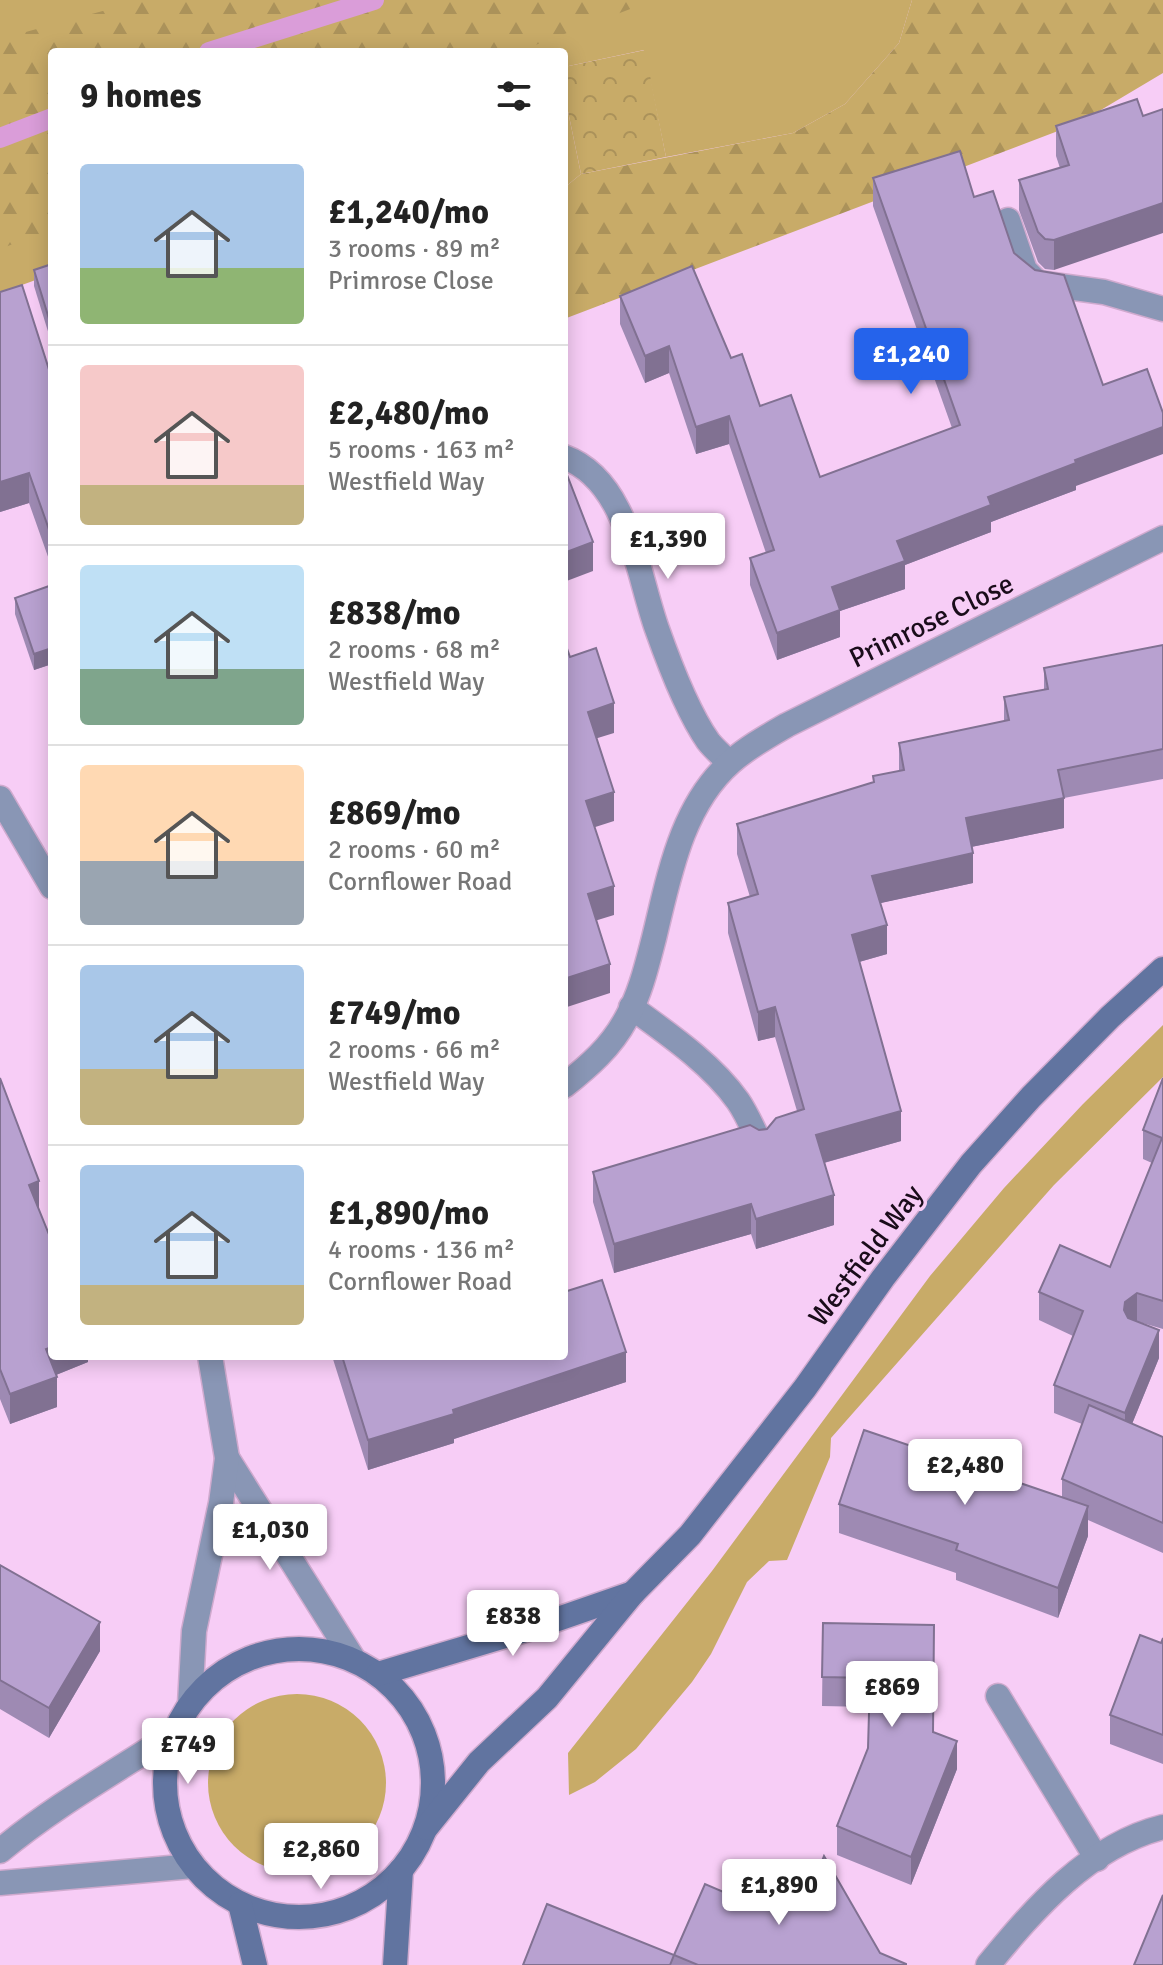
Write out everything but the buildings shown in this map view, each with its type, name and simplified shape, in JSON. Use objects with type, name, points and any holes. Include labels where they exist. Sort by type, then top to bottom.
[{"type":"main road","name":"Westfield Way","points":[[426,1828],[434,1780],[427,1743],[413,1712],[401,1696],[378,1674],[354,1660],[328,1651],[296,1648],[258,1655],[223,1672],[200,1691],[173,1734],[165,1770],[165,1798],[177,1842],[193,1866],[212,1886],[240,1904],[284,1917],[327,1914],[357,1905],[386,1885],[401,1870],[426,1828],[479,1762],[547,1698],[633,1593],[690,1535],[746,1466],[883,1278],[971,1164],[1071,1057],[1163,969]]},
{"type":"main road","name":"Westfield Way","points":[[378,1674],[532,1628],[633,1593]]},
{"type":"main road","name":"Westfield Way","points":[[395,1965],[401,1870]]},
{"type":"main road","points":[[240,1904],[255,1965]]},
{"type":"street","points":[[1008,220],[1025,270],[1038,283],[1104,292],[1163,309]]},
{"type":"street","points":[[568,460],[599,479],[621,517],[657,629],[686,699],[708,740],[729,763]]},
{"type":"street","name":"Primrose Close","points":[[568,1083],[601,1056],[627,1018],[645,972],[670,867],[705,792],[729,763],[787,725],[1163,538]]},
{"type":"street","points":[[0,798],[48,880]]},
{"type":"street","points":[[631,1007],[713,1073],[738,1102],[761,1145]]},
{"type":"street","points":[[190,1704],[194,1631],[221,1503],[227,1458],[211,1360]]},
{"type":"street","points":[[227,1458],[354,1660]]},
{"type":"street","points":[[998,1696],[1097,1859]]},
{"type":"street","points":[[0,1851],[53,1811],[173,1734]]},
{"type":"street","points":[[988,1965],[1025,1921],[1070,1877],[1120,1844],[1163,1827]]},
{"type":"street","points":[[0,1883],[193,1866]]},
{"type":"green space","points":[[0,0],[912,0],[899,43],[845,104],[793,133],[666,157],[644,50],[568,66],[568,48],[48,48],[48,275],[0,293]]},
{"type":"green space","points":[[143,0],[654,0],[528,48],[48,48],[48,231],[0,249],[0,39]]},
{"type":"green space","points":[[912,0],[1163,0],[1163,73],[1079,123],[568,317],[568,185],[581,174],[793,133],[845,104],[899,43]]},
{"type":"green space","points":[[645,50],[666,157],[581,174],[568,111],[568,66]]},
{"type":"green space","points":[[568,111],[581,174],[568,185]]},
{"type":"green space","points":[[1163,1025],[1163,1077],[1054,1185],[831,1438],[830,1457],[787,1560],[769,1561],[747,1582],[711,1654],[692,1682],[636,1749],[595,1782],[569,1795],[568,1753],[712,1571],[930,1276],[1004,1188]]},
{"type":"green space","points":[[297,1694],[331,1701],[360,1720],[379,1749],[386,1783],[379,1817],[360,1846],[331,1865],[297,1872],[263,1865],[234,1846],[215,1817],[208,1783],[215,1749],[234,1720],[263,1701]]},
{"type":"waterway","points":[[222,48],[374,0]]},
{"type":"waterway","points":[[0,138],[48,120]]}]
